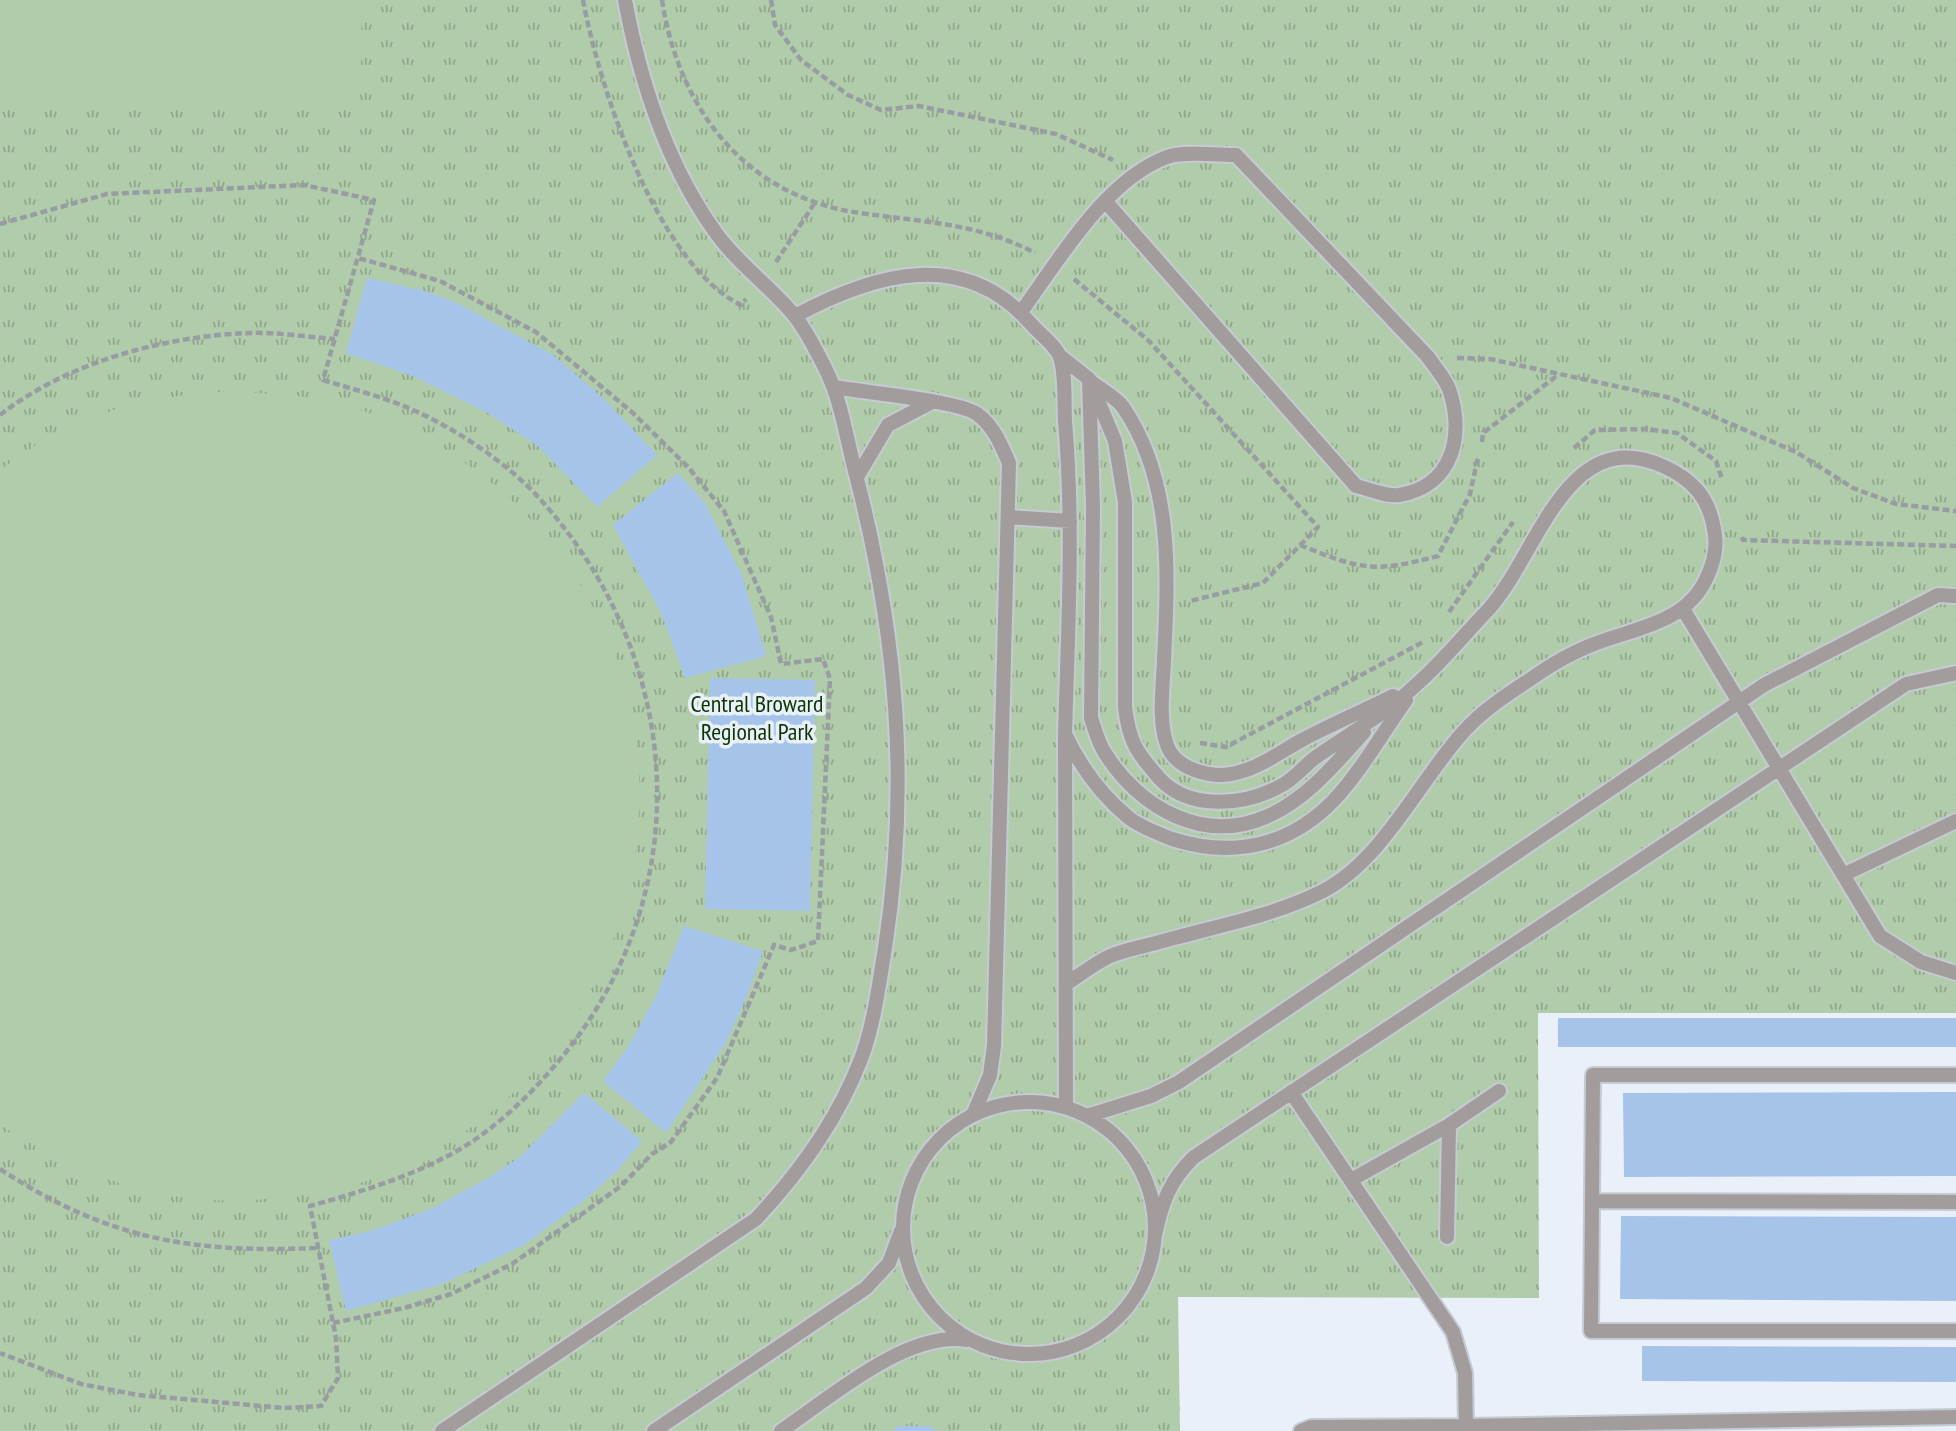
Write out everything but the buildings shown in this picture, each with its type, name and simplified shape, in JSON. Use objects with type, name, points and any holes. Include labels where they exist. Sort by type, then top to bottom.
[{"type":"lane","points":[[442,1431],[756,1219],[815,1150],[862,1058],[880,977],[893,894],[898,797],[895,678],[875,550],[834,387],[795,316],[716,234],[687,184],[652,109],[633,45],[625,0]]},
{"type":"lane","points":[[1021,312],[1084,226],[1107,202],[1140,172],[1169,155],[1236,155],[1428,357],[1449,387],[1457,436],[1448,463],[1429,485],[1397,496],[1356,486],[1107,202]]},
{"type":"lane","points":[[795,316],[833,295],[876,280],[917,273],[965,280],[1021,312],[1060,356],[1122,406],[1147,455],[1164,511],[1167,587],[1163,717],[1167,747],[1185,766],[1208,774],[1245,770],[1266,762],[1302,740],[1417,685]]},
{"type":"lane","points":[[1060,356],[1071,488],[1065,734],[1066,1107]]},
{"type":"lane","points":[[1088,379],[1093,506],[1091,718],[1103,751],[1123,779],[1150,804],[1172,817],[1202,825],[1234,825],[1267,817],[1291,803],[1324,776],[1376,718]]},
{"type":"lane","points":[[1088,379],[1115,441],[1125,502],[1125,707],[1128,736],[1140,757],[1169,788],[1207,802],[1250,799],[1285,783],[1417,685]]},
{"type":"lane","points":[[834,387],[930,403],[952,403],[976,413],[995,431],[1009,463],[994,1046],[990,1075],[973,1115]]},
{"type":"lane","points":[[857,477],[888,425],[930,403]]},
{"type":"lane","points":[[1065,734],[1082,768],[1130,819],[1161,835],[1199,847],[1238,850],[1269,842],[1301,825],[1334,800],[1417,685],[1498,599],[1556,502],[1577,477],[1598,463],[1625,457],[1654,462],[1684,476],[1704,497],[1716,541],[1713,564],[1704,586],[1683,609],[1662,621],[1586,647],[1544,669],[1499,701],[1465,730],[1358,866],[1326,889],[1292,905],[1110,956],[1066,984]]},
{"type":"lane","points":[[1009,517],[1070,521]]},
{"type":"lane","points":[[1087,1116],[1151,1096],[1179,1082],[1764,685],[1938,595],[1956,596]]},
{"type":"lane","points":[[1683,609],[1880,936],[1922,962],[1956,973]]},
{"type":"lane","points":[[781,1431],[897,1353],[922,1342],[948,1337],[969,1340],[1009,1354],[1052,1354],[1091,1339],[1124,1313],[1146,1276],[1163,1200],[1176,1174],[1194,1157],[1906,684],[1956,673]]},
{"type":"lane","points":[[1843,875],[1956,821]]},
{"type":"lane","points":[[1956,1075],[1593,1075],[1591,1331],[1956,1331]]},
{"type":"lane","points":[[1351,1181],[1449,1125],[1499,1091]]},
{"type":"lane","points":[[1291,1092],[1454,1332],[1465,1373],[1466,1426]]},
{"type":"lane","points":[[654,1431],[866,1288],[889,1263],[903,1226],[908,1192],[922,1161],[944,1134],[973,1115],[1003,1104],[1024,1102],[1066,1107],[1087,1116],[1116,1137],[1138,1165],[1152,1199],[1155,1235]]},
{"type":"lane","points":[[1447,1237],[1449,1125]]},
{"type":"lane","points":[[1592,1201],[1956,1202]]},
{"type":"lane","points":[[903,1226],[907,1261],[920,1293],[941,1320],[969,1340]]},
{"type":"lane","points":[[1301,1431],[1311,1427],[1956,1417]]},
{"type":"path","points":[[662,0],[670,40],[692,94],[715,133],[758,176],[814,204],[860,214],[955,224],[1008,238],[1056,264],[1149,341],[1318,527],[1263,583],[1186,602]]},
{"type":"path","points":[[771,0],[775,25],[801,60],[848,95],[881,110],[919,106],[1056,134],[1140,172]]},
{"type":"path","points":[[0,224],[107,194],[304,185],[374,200],[323,380],[403,405],[475,444],[539,498],[591,562],[633,650],[651,716],[659,799],[649,881],[623,961],[582,1033],[529,1096],[463,1147],[390,1184],[310,1206],[333,1323],[338,1378],[321,1406],[284,1408],[138,1395],[80,1384],[0,1353]]},
{"type":"path","points":[[333,1323],[404,1308],[450,1294],[512,1264],[621,1186],[652,1154],[671,1142],[717,1078],[774,945],[791,950],[818,941],[830,679],[823,659],[781,664],[771,617],[723,511],[688,467],[633,413],[536,331],[440,281],[358,258]]},
{"type":"path","points":[[0,415],[87,366],[167,342],[251,333],[335,339]]},
{"type":"path","points":[[1428,357],[1490,359],[1671,398],[1796,452],[1853,488],[1896,504],[1956,511]]},
{"type":"path","points":[[1568,453],[1595,430],[1645,429],[1677,433],[1716,461],[1725,488]]},
{"type":"path","points":[[1448,614],[1518,515]]},
{"type":"path","points":[[1739,527],[1743,540],[1956,546]]},
{"type":"path","points":[[1188,741],[1226,747],[1433,636]]},
{"type":"path","points":[[0,1169],[40,1195],[105,1225],[174,1243],[246,1251],[318,1248]]},
{"type":"green space","name":"Central Broward Regional Park","points":[[0,0],[1956,0],[1956,1013],[1538,1013],[1539,1298],[1178,1297],[1180,1431],[0,1431]]},
{"type":"green space","points":[[0,0],[362,0],[360,110],[0,104]]},
{"type":"green space","points":[[198,392],[301,396],[361,410],[431,441],[494,485],[531,520],[590,601],[626,691],[639,785],[631,879],[601,969],[552,1050],[483,1118],[396,1170],[365,1182],[332,1190],[236,1201],[178,1197],[93,1174],[66,1162],[0,1124],[0,470],[43,440],[118,408]]}]
